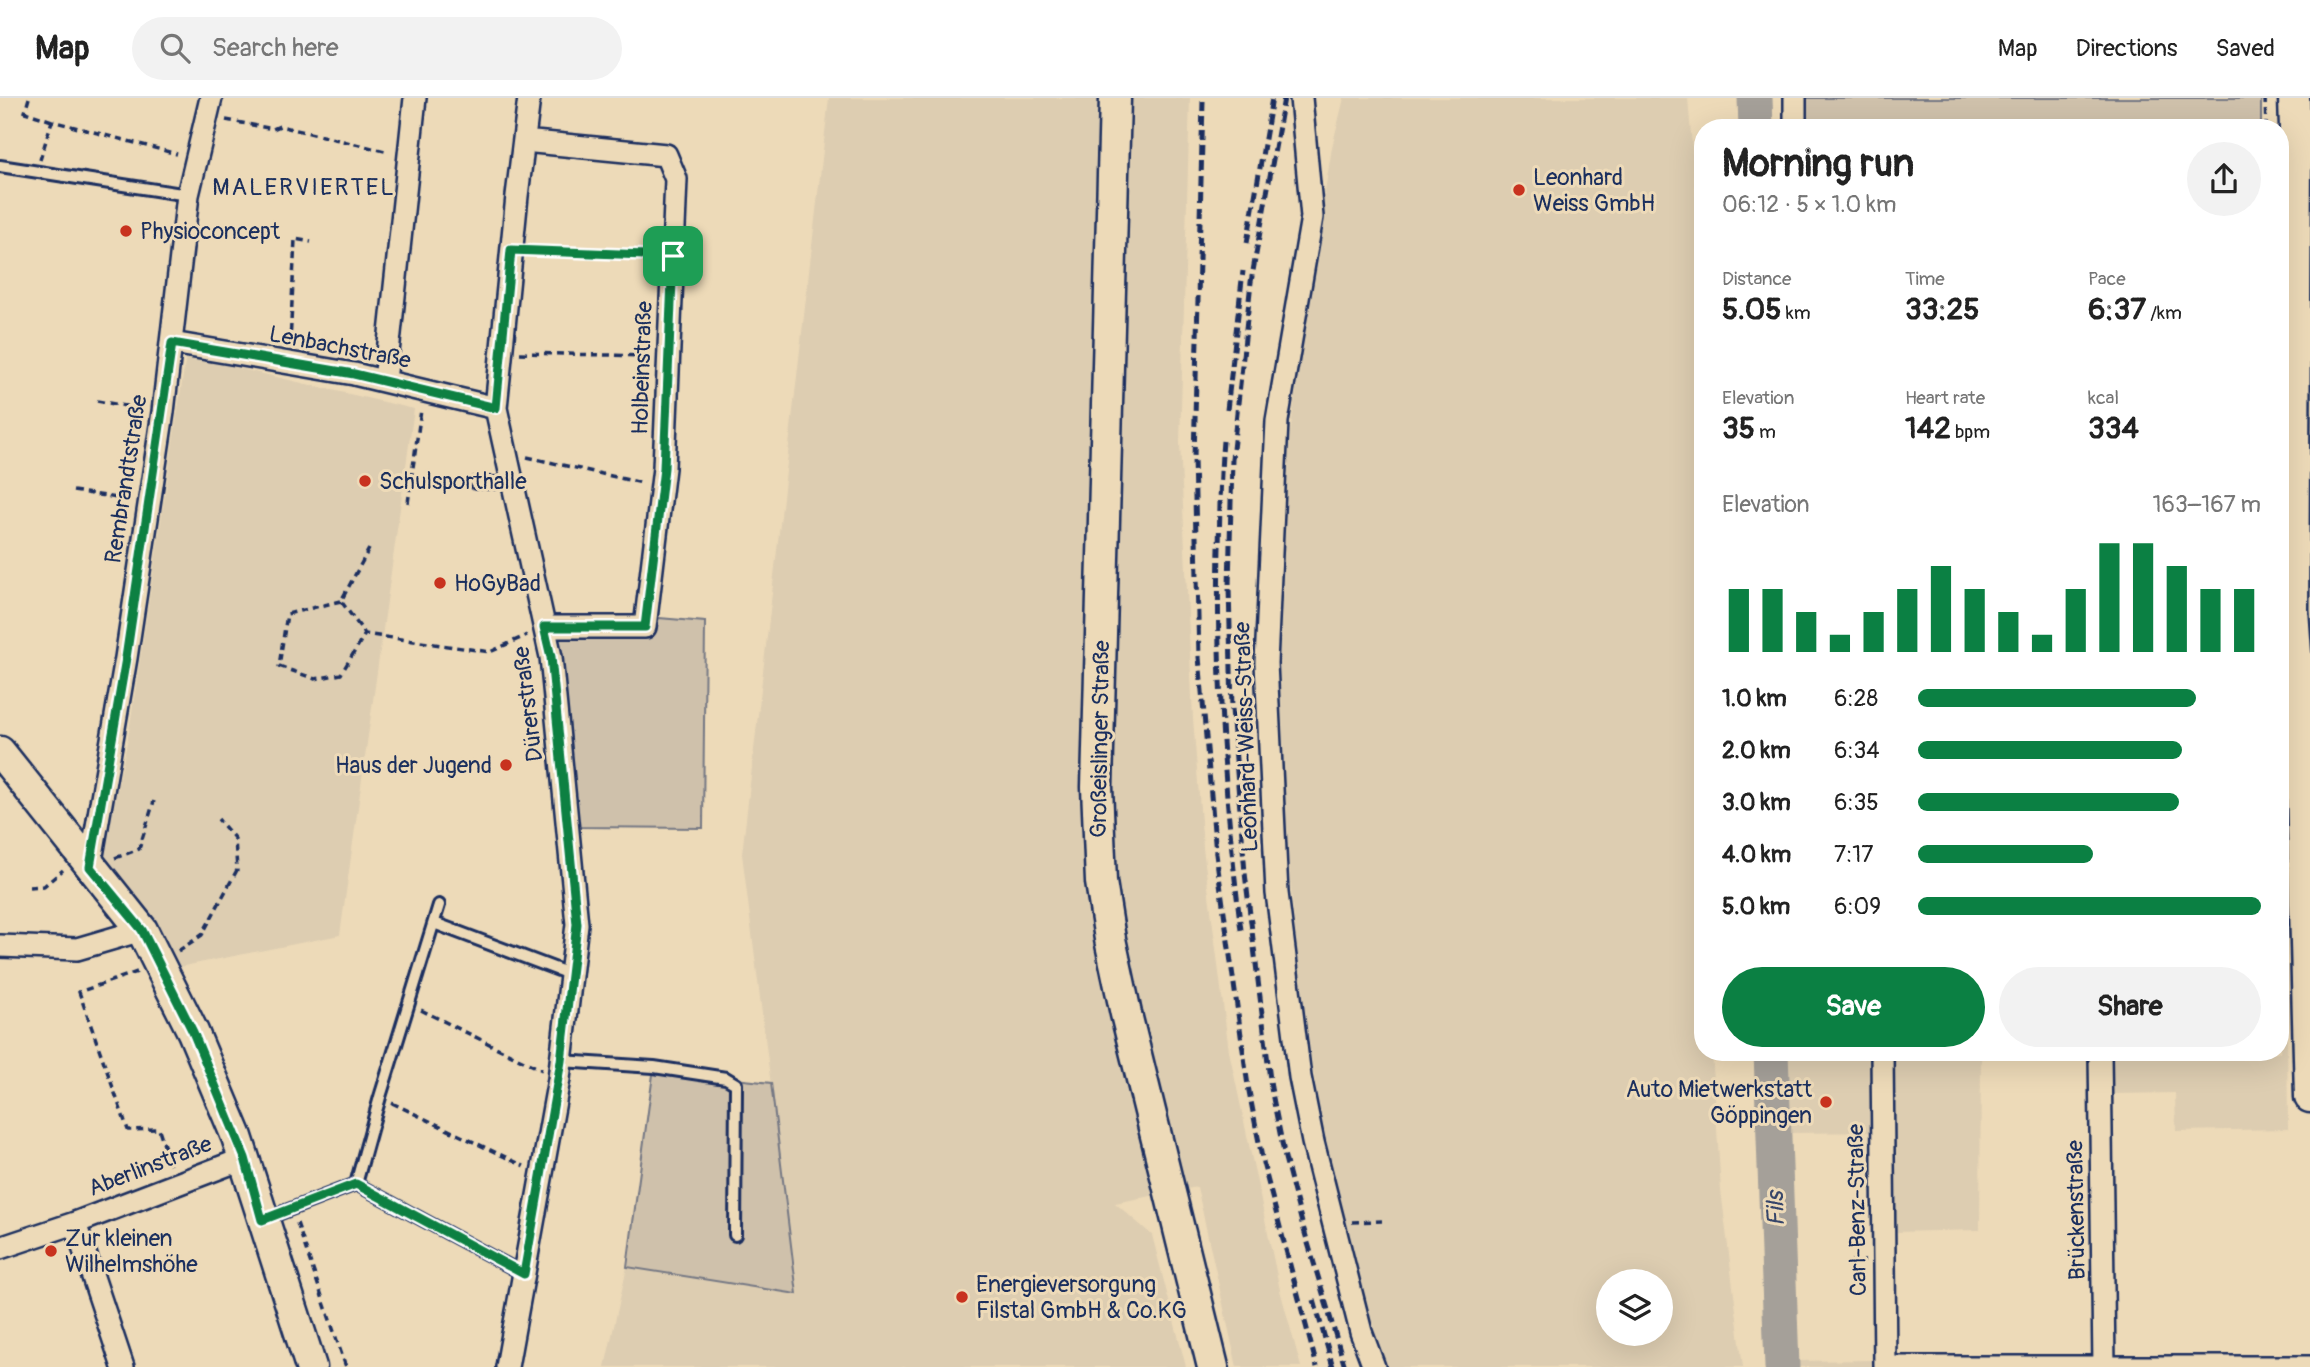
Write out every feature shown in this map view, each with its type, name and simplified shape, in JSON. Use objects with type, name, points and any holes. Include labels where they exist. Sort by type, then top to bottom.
[{"type":"main road","name":"Großeislinger Straße","points":[[1115,98],[1097,787],[1098,838],[1110,939],[1123,1002],[1213,1367]]},
{"type":"main road","points":[[2289,207],[2294,98]]},
{"type":"main road","points":[[2289,232],[2303,279],[2302,610],[2297,720],[2310,1097]]},
{"type":"main road","points":[[0,752],[142,930],[193,1032],[245,1158],[262,1220],[311,1367]]},
{"type":"street","points":[[385,381],[415,98]]},
{"type":"street","name":"Dürerstraße","points":[[507,1367],[560,1070],[577,924],[551,657],[496,408],[511,250],[530,98]]},
{"type":"street","name":"Leonhard-Weiss-Straße","points":[[1301,98],[1312,217],[1287,352],[1278,421],[1266,663],[1279,907],[1300,1077],[1361,1332],[1374,1367]]},
{"type":"street","points":[[1795,98],[1795,119]]},
{"type":"street","name":"Rembrandtstraße","points":[[85,861],[126,658],[163,412],[188,195],[209,107]]},
{"type":"street","name":"Holbeinstraße","points":[[524,141],[666,155],[676,179],[662,477],[645,627],[544,627]]},
{"type":"street","name":"Lenbachstraße","points":[[172,343],[354,374],[496,408]]},
{"type":"street","points":[[0,946],[78,949],[142,930]]},
{"type":"street","name":"Carl-Benz-Straße","points":[[1882,1061],[1885,1367]]},
{"type":"street","name":"Brückenstraße","points":[[2101,1061],[2104,1367]]},
{"type":"street","name":"Aberlinstraße","points":[[0,1248],[75,1223],[245,1158]]},
{"type":"street","name":"Aberlinstraße","points":[[75,1223],[123,1367]]},
{"type":"street","points":[[1885,1367],[2310,1367]]},
{"type":"lane","points":[[0,166],[188,195]]},
{"type":"lane","points":[[476,483],[513,483]]},
{"type":"lane","points":[[356,1184],[439,905]]},
{"type":"lane","points":[[434,923],[572,975]]},
{"type":"lane","points":[[560,1070],[654,1067],[726,1078],[736,1084],[735,1235]]},
{"type":"lane","points":[[262,1220],[356,1184],[524,1274]]},
{"type":"path","points":[[29,98],[25,112],[197,159]]},
{"type":"path","points":[[2265,98],[2266,119]]},
{"type":"path","points":[[209,107],[273,129],[280,126],[409,157]]},
{"type":"path","points":[[36,172],[52,121]]},
{"type":"path","points":[[288,363],[295,239],[312,242]]},
{"type":"path","points":[[511,250],[673,256]]},
{"type":"path","points":[[502,352],[668,357]]},
{"type":"path","points":[[408,503],[424,391]]},
{"type":"path","points":[[97,401],[163,412]]},
{"type":"path","points":[[506,453],[662,477]]},
{"type":"path","points":[[73,491],[148,503]]},
{"type":"path","points":[[365,634],[341,674],[315,679],[279,666],[287,614],[341,601],[369,549]]},
{"type":"path","points":[[341,601],[365,634],[490,652],[544,627]]},
{"type":"path","points":[[29,887],[44,887],[85,861],[139,849],[154,801]]},
{"type":"path","points":[[176,1184],[159,1129],[128,1130],[79,992],[159,964],[202,935],[237,870],[235,839],[218,818]]},
{"type":"path","points":[[409,1004],[560,1070]]},
{"type":"path","points":[[380,1097],[542,1175]]},
{"type":"path","points":[[292,1208],[346,1367]]},
{"type":"path","points":[[1333,1222],[1382,1221]]},
{"type":"shaded area","points":[[829,98],[1190,98],[1180,443],[1193,718],[1203,848],[1229,1051],[1280,1290],[1301,1367],[1237,1367],[1197,1187],[1115,1203],[1152,1235],[1186,1367],[605,1367],[627,1267],[797,1293],[742,854]]},
{"type":"shaded area","points":[[1344,98],[1688,98],[1694,171],[1694,1061],[1713,1061],[1721,1190],[1743,1367],[1386,1367],[1331,1186],[1301,991],[1286,838],[1276,655],[1285,472],[1307,305],[1332,147]]},
{"type":"shaded area","points":[[1785,98],[2261,98],[2261,119],[1786,119]]},
{"type":"shaded area","points":[[186,356],[414,409],[340,935],[174,968],[100,869],[128,738]]},
{"type":"shaded area","points":[[659,618],[705,622],[703,828],[576,827],[562,655],[555,634],[650,637]]},
{"type":"shaded area","points":[[1787,1061],[1981,1061],[1980,1230],[1893,1232],[1892,1132],[1787,1133]]},
{"type":"shaded area","points":[[2108,1061],[2287,1061],[2288,1129],[2176,1131],[2175,1093],[2108,1094]]},
{"type":"shaded area","points":[[654,1067],[771,1083],[797,1294],[627,1267]]},
{"type":"shaded area","points":[[1878,1360],[1878,1367],[1794,1367],[1794,1361]]},
{"type":"waterway","name":"Fils","points":[[1755,98],[1756,119]]},
{"type":"waterway","name":"Fils","points":[[1771,1061],[1782,1367]]},
{"type":"railway","points":[[1247,243],[1272,98]]},
{"type":"railway","points":[[1284,98],[1251,282],[1232,459],[1229,587],[1232,709],[1245,873],[1271,1088],[1302,1223],[1345,1367]]},
{"type":"railway","points":[[1203,101],[1194,458],[1199,657],[1216,854],[1248,1086],[1263,1163],[1317,1367]]},
{"type":"railway","points":[[1227,410],[1243,271]]},
{"type":"railway","points":[[1223,441],[1218,595],[1220,691],[1230,834],[1241,930]]},
{"type":"railway","points":[[1314,1300],[1333,1367]]},
{"type":"place","name":"Leonhard Weiss GmbH","points":[[1519,190]]},
{"type":"place","name":"Physioconcept","points":[[126,231]]},
{"type":"place","name":"Schulsporthalle","points":[[365,481]]},
{"type":"place","name":"HoGyBad","points":[[440,583]]},
{"type":"place","name":"Haus der Jugend","points":[[506,765]]},
{"type":"place","name":"Auto Mietwerkstatt Göppingen","points":[[1826,1102]]},
{"type":"place","name":"Zur kleinen Wilhelmshöhe","points":[[51,1251]]},
{"type":"place","name":"Energieversorgung Filstal GmbH & Co.KG","points":[[962,1297]]},
{"type":"district","name":"MALERVIERTEL","points":[[304,187]]},
{"type":"route","points":[[511,250],[673,256],[664,468],[645,627],[544,627],[551,657],[577,924],[561,1061],[524,1274],[356,1184],[262,1220],[245,1158],[193,1032],[142,930],[90,867],[126,658],[172,343],[354,374],[496,408],[511,250]]}]
